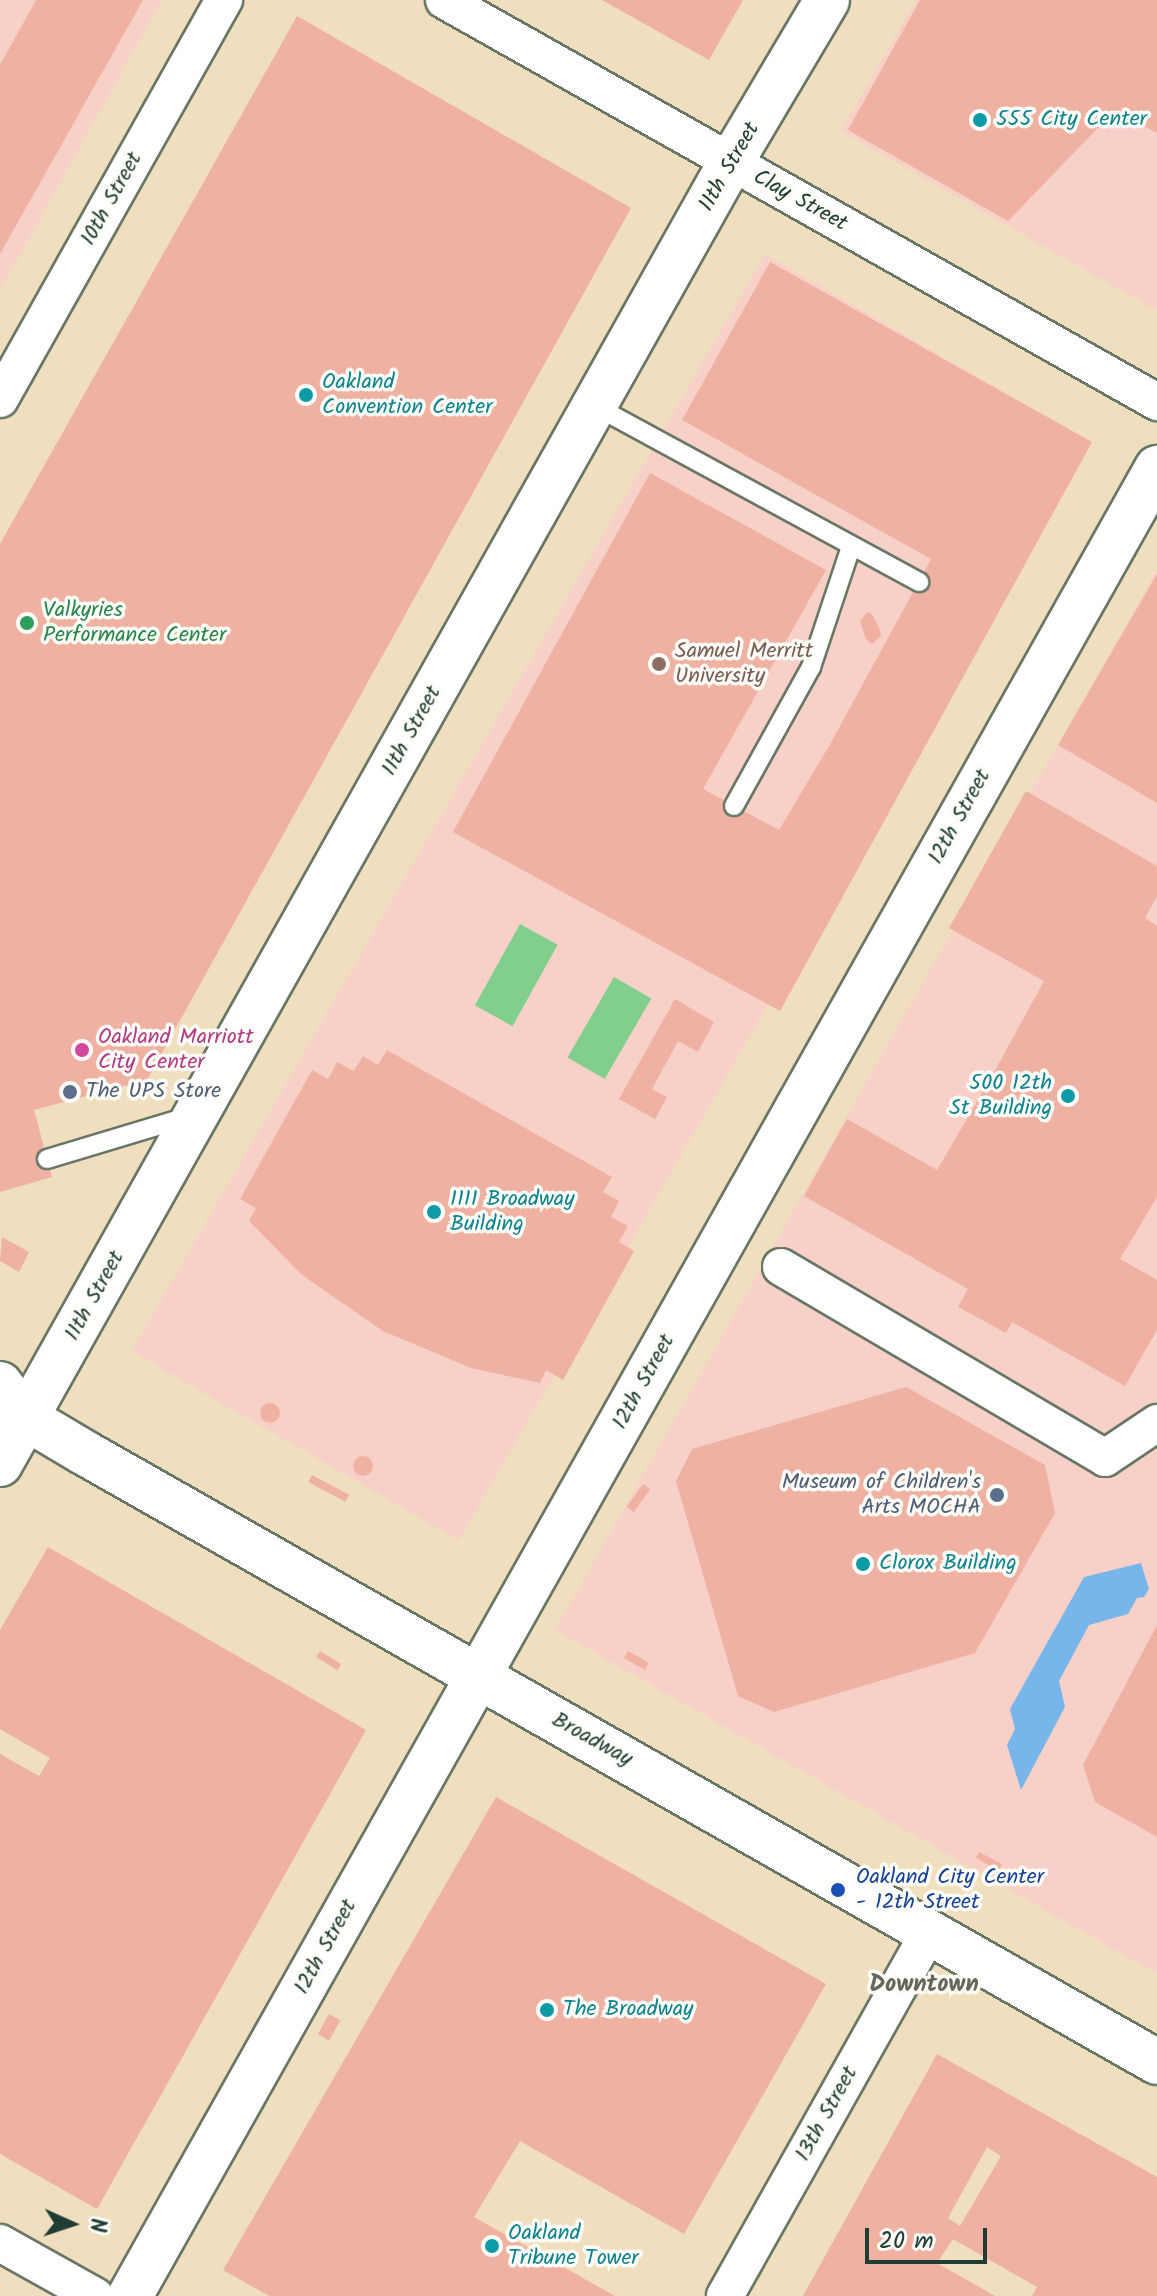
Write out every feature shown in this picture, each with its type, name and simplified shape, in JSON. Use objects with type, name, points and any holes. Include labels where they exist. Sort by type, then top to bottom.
[{"type":"main road","name":"11th Street","points":[[0,1464],[13,1420],[197,1114],[731,162],[827,0]]},
{"type":"main road","name":"12th Street","points":[[130,2296],[1157,468]]},
{"type":"main road","name":"Broadway","points":[[0,1384],[13,1420],[478,1676],[1157,2062]]},
{"type":"street","name":"10th Street","points":[[0,399],[224,0]]},
{"type":"street","name":"Clay Street","points":[[444,0],[1157,402]]},
{"type":"street","points":[[781,1267],[1105,1458],[1157,1423]]},
{"type":"street","name":"13th Street","points":[[725,2296],[929,1932]]},
{"type":"street","points":[[0,2243],[95,2296]]},
{"type":"lane","points":[[595,406],[919,582]]},
{"type":"lane","points":[[734,806],[811,667],[851,547]]},
{"type":"lane","points":[[47,1159],[197,1114]]},
{"type":"shaded area","points":[[0,0],[162,0],[0,291]]},
{"type":"shaded area","name":"555 City Center","points":[[916,0],[1157,0],[1157,311],[841,131]]},
{"type":"shaded area","points":[[765,254],[1092,443],[459,1540],[132,1351]]},
{"type":"shaded area","points":[[1157,570],[1157,1974],[555,1630]]},
{"type":"green space","points":[[520,924],[558,945],[513,1026],[475,1005]]},
{"type":"green space","points":[[614,977],[651,998],[605,1079],[568,1058]]},
{"type":"water","points":[[1141,1563],[1149,1589],[1144,1597],[1137,1598],[1128,1614],[1089,1625],[1059,1681],[1065,1707],[1021,1790],[1007,1745],[1015,1729],[1010,1709],[1084,1577]]},
{"type":"building","points":[[36,0],[143,0],[0,254],[0,65]]},
{"type":"building","points":[[602,0],[743,0],[709,60]]},
{"type":"building","name":"555 City Center","points":[[920,0],[1157,0],[1157,133],[1115,110],[1008,221],[848,130]]},
{"type":"building","name":"Oakland Convention Center","points":[[297,16],[631,208],[147,1080],[34,1110],[52,1177],[0,1192],[0,544]]},
{"type":"building","points":[[770,262],[1092,442],[780,1011],[453,832],[650,473],[826,570],[703,789],[779,830],[829,746],[931,559],[682,420]]},
{"type":"building","points":[[1157,574],[1157,803],[1058,745]]},
{"type":"building","points":[[867,612],[872,614],[881,636],[872,644],[866,639],[860,621]]},
{"type":"building","name":"500 12th St Building","points":[[1026,791],[1157,866],[1157,896],[1145,918],[1157,926],[1157,1197],[1120,1259],[1157,1280],[1157,1330],[1125,1386],[1012,1322],[1006,1333],[958,1307],[968,1289],[804,1196],[847,1119],[937,1170],[1044,981],[949,928]]},
{"type":"building","points":[[675,999],[714,1022],[698,1052],[678,1041],[652,1089],[667,1097],[655,1119],[619,1099]]},
{"type":"building","name":"1111 Broadway Building","points":[[387,1050],[612,1177],[603,1192],[619,1201],[611,1217],[628,1226],[619,1242],[634,1251],[563,1380],[546,1370],[540,1383],[471,1368],[383,1331],[302,1275],[249,1221],[256,1208],[240,1199],[312,1070],[328,1079],[337,1062],[354,1071],[363,1056],[378,1065]]},
{"type":"building","points":[[2,1237],[29,1252],[19,1272],[0,1261]]},
{"type":"building","name":"Clorox Building","points":[[906,1387],[1045,1465],[1055,1513],[975,1653],[774,1712],[738,1696],[676,1481],[692,1449]]},
{"type":"building","points":[[270,1403],[277,1406],[280,1413],[277,1420],[270,1423],[263,1420],[260,1413],[263,1406]]},
{"type":"building","points":[[363,1456],[370,1459],[373,1466],[370,1473],[363,1476],[356,1473],[353,1466],[356,1459]]},
{"type":"building","points":[[312,1475],[349,1495],[345,1502],[308,1482]]},
{"type":"building","points":[[643,1484],[650,1489],[634,1512],[627,1507]]},
{"type":"building","points":[[48,1547],[366,1730],[97,2209],[0,2154],[0,1754],[39,1776],[50,1758],[0,1729],[0,1630]]},
{"type":"building","points":[[1157,1625],[1157,1837],[1095,1802],[1083,1765]]},
{"type":"building","points":[[320,1651],[341,1664],[337,1670],[316,1657]]},
{"type":"building","points":[[628,1651],[649,1663],[645,1670],[624,1658]]},
{"type":"building","points":[[496,1797],[826,1984],[684,2234],[520,2141],[474,2217],[615,2296],[269,2296],[223,2270]]},
{"type":"building","points":[[979,1852],[1002,1864],[999,1871],[976,1858]]},
{"type":"building","points":[[329,2014],[340,2020],[329,2040],[318,2034]]},
{"type":"building","points":[[937,2054],[1157,2177],[1157,2296],[1032,2296],[1037,2287],[953,2239],[937,2263],[995,2296],[803,2296]],"holes":[[[987,2147],[1001,2156],[960,2226],[948,2218]]]},
{"type":"place","name":"555 City Center","points":[[980,120]]},
{"type":"place","name":"Oakland Convention Center","points":[[306,395]]},
{"type":"place","name":"Valkyries Performance Center","points":[[27,623]]},
{"type":"place","name":"Samuel Merritt University","points":[[659,664]]},
{"type":"place","name":"Oakland Marriott City Center","points":[[82,1050]]},
{"type":"place","name":"The UPS Store","points":[[70,1092]]},
{"type":"place","name":"500 12th St Building","points":[[1068,1096]]},
{"type":"place","name":"1111 Broadway Building","points":[[434,1212]]},
{"type":"place","name":"Museum of Children's Arts MOCHA","points":[[997,1495]]},
{"type":"place","name":"Clorox Building","points":[[863,1564]]},
{"type":"place","name":"Oakland City Center - 12th Street","points":[[838,1890]]},
{"type":"place","name":"The Broadway","points":[[547,2010]]},
{"type":"place","name":"Oakland Tribune Tower","points":[[492,2246]]},
{"type":"district","name":"Downtown","points":[[924,1985]]}]
